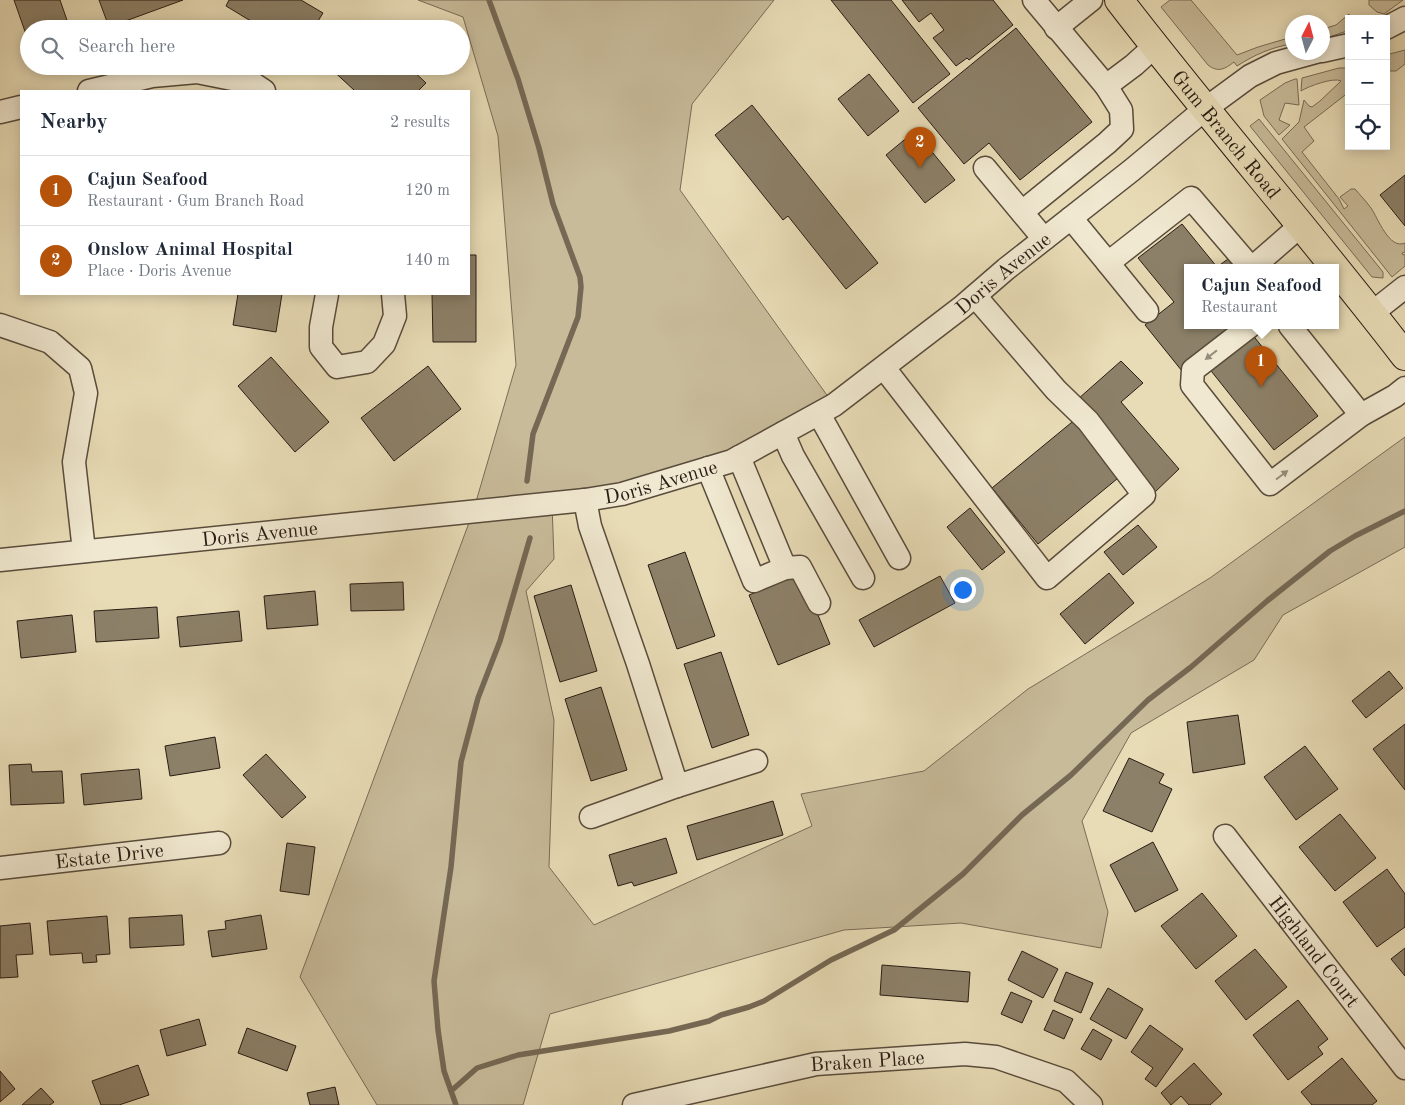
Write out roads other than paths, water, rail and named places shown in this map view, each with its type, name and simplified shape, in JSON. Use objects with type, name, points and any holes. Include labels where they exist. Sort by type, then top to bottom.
[{"type":"main road","name":"Gum Branch Road","points":[[1119,0],[1330,264]]},
{"type":"main road","name":"Gum Branch Road","points":[[1339,275],[1405,356]]},
{"type":"street","points":[[1022,212],[1122,129],[1121,110],[1106,86],[1034,0]]},
{"type":"street","points":[[1056,28],[1091,0]]},
{"type":"street","points":[[1390,26],[1405,18]]},
{"type":"street","points":[[1330,49],[1345,45]]},
{"type":"street","points":[[1106,86],[1155,46]]},
{"type":"street","name":"Doris Avenue","points":[[0,560],[585,500],[622,494],[739,457],[834,405],[975,296],[1006,268],[1132,170],[1205,109],[1261,70],[1288,60]]},
{"type":"street","points":[[93,90],[164,75]]},
{"type":"street","points":[[213,75],[252,83],[262,90]]},
{"type":"street","points":[[0,112],[20,107]]},
{"type":"street","points":[[1107,143],[1132,170]]},
{"type":"street","points":[[985,168],[1044,239]]},
{"type":"street","points":[[1108,263],[1191,198],[1248,264]]},
{"type":"street","points":[[1071,218],[1147,311]]},
{"type":"street","points":[[1256,264],[1300,226]]},
{"type":"street","points":[[1372,313],[1405,286]]},
{"type":"street","points":[[327,295],[321,327],[321,347],[337,367],[367,362],[384,344],[395,316],[393,295]]},
{"type":"street","points":[[884,368],[1047,578],[1144,495],[1088,420],[1056,390],[975,296]]},
{"type":"street","points":[[0,325],[50,342],[80,368],[86,394],[74,462],[84,551]]},
{"type":"street","points":[[1246,329],[1193,370],[1192,385],[1270,484],[1360,415],[1395,396],[1405,388]]},
{"type":"street","points":[[1292,329],[1360,415]]},
{"type":"street","points":[[818,414],[899,558]]},
{"type":"street","points":[[783,434],[793,456],[864,578]]},
{"type":"street","points":[[739,457],[785,568]]},
{"type":"street","points":[[708,468],[754,581],[785,568],[800,567],[819,603]]},
{"type":"street","points":[[585,500],[590,526],[638,664],[677,786]]},
{"type":"street","points":[[591,817],[677,786],[756,761]]},
{"type":"street","name":"Highland Court","points":[[1225,836],[1405,1068]]},
{"type":"street","name":"Estate Drive","points":[[0,868],[219,843]]},
{"type":"street","name":"Braken Place","points":[[634,1105],[816,1064],[965,1054],[996,1057],[1066,1081],[1092,1105]]},
{"type":"waterway","points":[[489,0],[518,79],[539,148],[553,204],[580,277],[581,287],[578,317],[533,434],[527,481]]},
{"type":"waterway","points":[[451,1091],[477,1068],[518,1055],[669,1031],[709,1021],[721,1015],[749,1007],[764,1001],[831,960],[894,930],[963,874],[1022,815],[1071,775],[1148,700],[1191,667],[1267,601],[1330,551],[1405,511]]},
{"type":"waterway","points":[[456,1105],[444,1071],[434,981],[451,867],[461,762],[478,698],[500,641],[530,538]]},
{"type":"place","name":"Onslow Animal Hospital","points":[[920,168]]},
{"type":"place","name":"Cajun Seafood","points":[[1261,387]]}]
